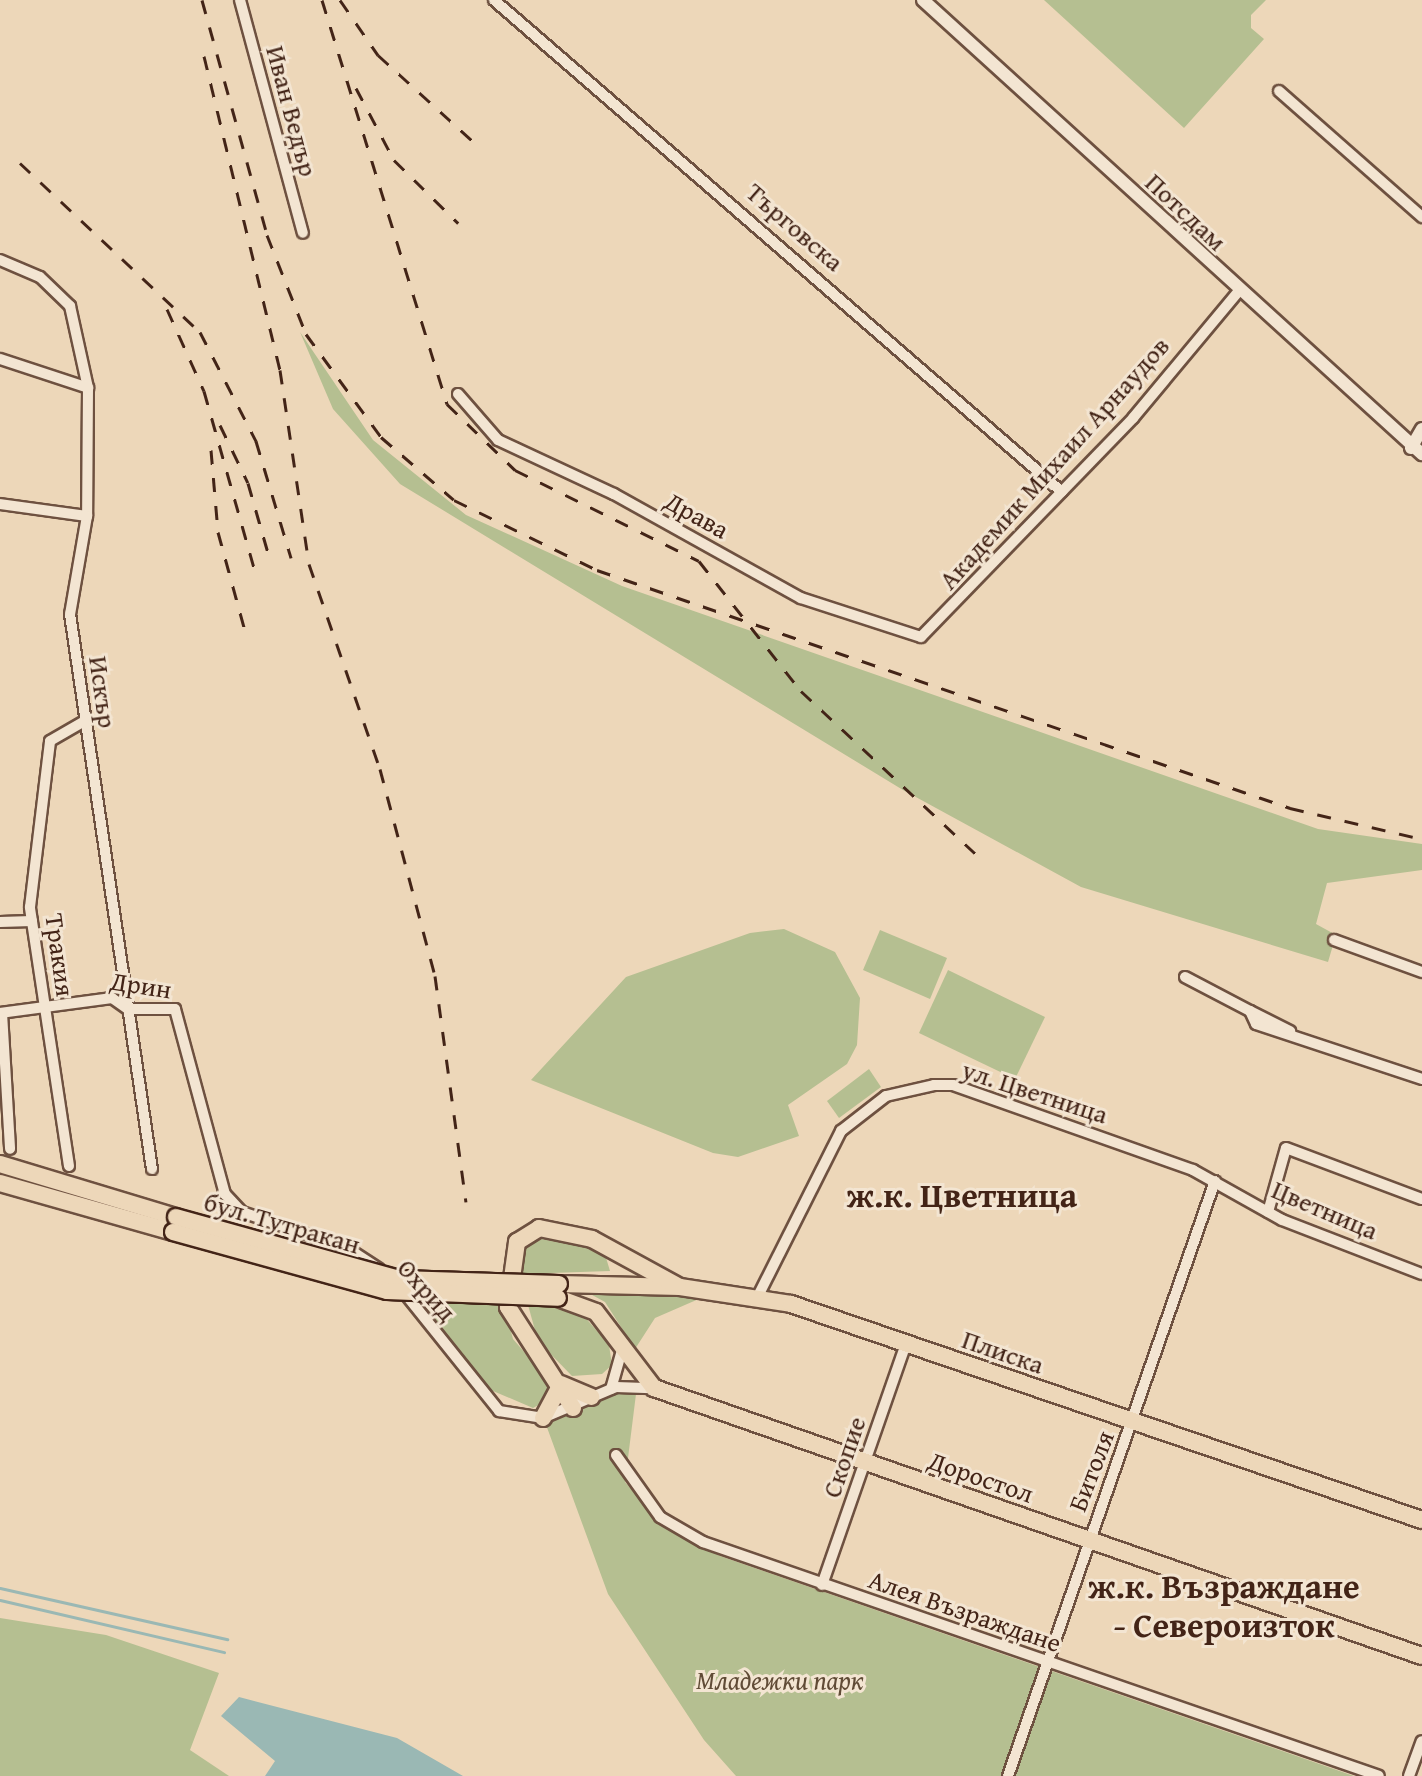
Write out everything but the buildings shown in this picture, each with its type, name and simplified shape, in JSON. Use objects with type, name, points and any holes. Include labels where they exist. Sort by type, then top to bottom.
[{"type":"main road","name":"бул. Тутракан","points":[[0,1164],[174,1225]]},
{"type":"main road","name":"бул. Тутракан","points":[[0,1183],[400,1279],[558,1291]]},
{"type":"main road","points":[[573,1408],[508,1307],[512,1251],[539,1228],[623,1251],[680,1287]]},
{"type":"main road","points":[[615,1284],[623,1251]]},
{"type":"main road","name":"Плиска","points":[[558,1291],[615,1284],[680,1287],[758,1296],[1422,1520]]},
{"type":"main road","points":[[558,1291],[596,1312],[654,1388]]},
{"type":"main road","points":[[556,1383],[591,1397]]},
{"type":"main road","points":[[543,1418],[556,1383]]},
{"type":"main road","name":"Доростол","points":[[654,1388],[1422,1656]]},
{"type":"street","name":"Иван Ведър","points":[[240,0],[303,233]]},
{"type":"street","name":"Търговска","points":[[494,0],[1062,492]]},
{"type":"street","name":"Потсдам","points":[[923,0],[1417,451]]},
{"type":"street","points":[[1279,91],[1422,217]]},
{"type":"street","name":"Искър","points":[[0,260],[40,277],[70,306],[88,388],[87,516],[70,614],[152,1169]]},
{"type":"street","name":"Академик Михаил Арнаудов","points":[[933,628],[1062,492],[1239,291]]},
{"type":"street","points":[[0,359],[88,388]]},
{"type":"street","name":"Драва","points":[[458,394],[498,440],[614,494],[801,598],[921,637],[933,628]]},
{"type":"street","points":[[1417,451],[1422,429]]},
{"type":"street","points":[[0,504],[87,516]]},
{"type":"street","name":"Тракия","points":[[69,1166],[32,921],[50,741],[84,721]]},
{"type":"street","points":[[0,922],[32,921]]},
{"type":"street","points":[[1334,940],[1422,972]]},
{"type":"street","points":[[1185,977],[1250,1011],[1256,1024],[1291,1032],[1422,1079]]},
{"type":"street","name":"Дрин","points":[[1,1013],[112,998],[128,1009],[170,1007],[179,1014]]},
{"type":"street","points":[[1,1013],[10,1149]]},
{"type":"street","name":"Охрид","points":[[179,1014],[225,1194],[242,1212],[347,1248],[379,1269],[499,1411],[543,1418],[573,1408],[611,1389]]},
{"type":"street","name":"ул. Цветница","points":[[758,1296],[841,1131],[870,1104],[914,1087],[953,1085],[1215,1181]]},
{"type":"street","points":[[1268,1212],[1286,1148],[1422,1199]]},
{"type":"street","name":"Цветница","points":[[1215,1181],[1268,1212],[1422,1274]]},
{"type":"street","name":"Битоля","points":[[1008,1776],[1045,1662],[1133,1423],[1215,1181]]},
{"type":"street","name":"Скопие","points":[[822,1585],[906,1344]]},
{"type":"street","points":[[622,1350],[611,1389],[654,1388]]},
{"type":"street","name":"Алея Възраждане","points":[[616,1455],[660,1517],[687,1535],[822,1585],[1379,1776]]},
{"type":"street","points":[[1409,1776],[1422,1741]]},
{"type":"green space","points":[[1044,0],[1266,0],[1251,15],[1251,28],[1264,39],[1184,128]]},
{"type":"green space","points":[[300,332],[373,440],[466,515],[622,586],[1318,829],[1422,844],[1422,870],[1327,883],[1316,924],[1336,935],[1328,962],[1081,887],[903,790],[400,484],[333,409]]},
{"type":"green space","points":[[784,929],[835,952],[860,998],[857,1045],[847,1064],[788,1105],[799,1136],[738,1157],[713,1153],[531,1080],[626,977],[750,933]]},
{"type":"green space","points":[[880,930],[947,958],[930,999],[863,970]]},
{"type":"green space","points":[[948,970],[1045,1017],[1015,1079],[919,1033]]},
{"type":"green space","points":[[869,1069],[881,1087],[839,1118],[827,1101]]},
{"type":"green space","points":[[542,1239],[604,1251],[610,1271],[521,1274],[521,1249]]},
{"type":"green space","points":[[662,1289],[701,1298],[655,1318],[635,1349],[605,1302],[583,1290]]},
{"type":"green space","points":[[418,1295],[503,1301],[513,1339],[551,1383],[546,1401],[533,1408],[486,1388]]},
{"type":"green space","points":[[558,1304],[578,1309],[609,1345],[612,1365],[602,1374],[572,1376],[538,1341],[528,1305]]},
{"type":"green space","name":"Младежки парк","points":[[637,1386],[625,1482],[657,1520],[720,1556],[1354,1776],[736,1776],[704,1740],[608,1594],[545,1422]]},
{"type":"green space","points":[[0,1618],[106,1635],[219,1673],[190,1750],[229,1776],[0,1776]]},
{"type":"water","points":[[239,1697],[397,1738],[463,1776],[265,1776],[275,1761],[221,1716]]},
{"type":"waterway","points":[[0,1588],[227,1639]]},
{"type":"waterway","points":[[0,1600],[224,1652]]},
{"type":"railway","points":[[202,0],[267,235],[306,334],[381,437],[454,500],[597,570],[1290,808],[1422,839]]},
{"type":"railway","points":[[322,0],[447,404],[515,470],[699,561],[801,691],[979,857]]},
{"type":"railway","points":[[340,0],[378,55],[477,145]]},
{"type":"railway","points":[[204,56],[280,370],[309,564],[380,769],[435,976],[466,1202]]},
{"type":"railway","points":[[356,88],[394,160],[458,223]]},
{"type":"railway","points":[[20,163],[200,332],[256,441],[291,558]]},
{"type":"railway","points":[[167,309],[204,391],[254,568]]},
{"type":"railway","points":[[220,425],[248,483],[271,563]]},
{"type":"railway","points":[[211,450],[218,532],[247,638]]},
{"type":"district","name":"ж.к. Цветница","points":[[962,1195]]},
{"type":"district","name":"ж.к. Възраждане - Североизток","points":[[1224,1604]]}]
